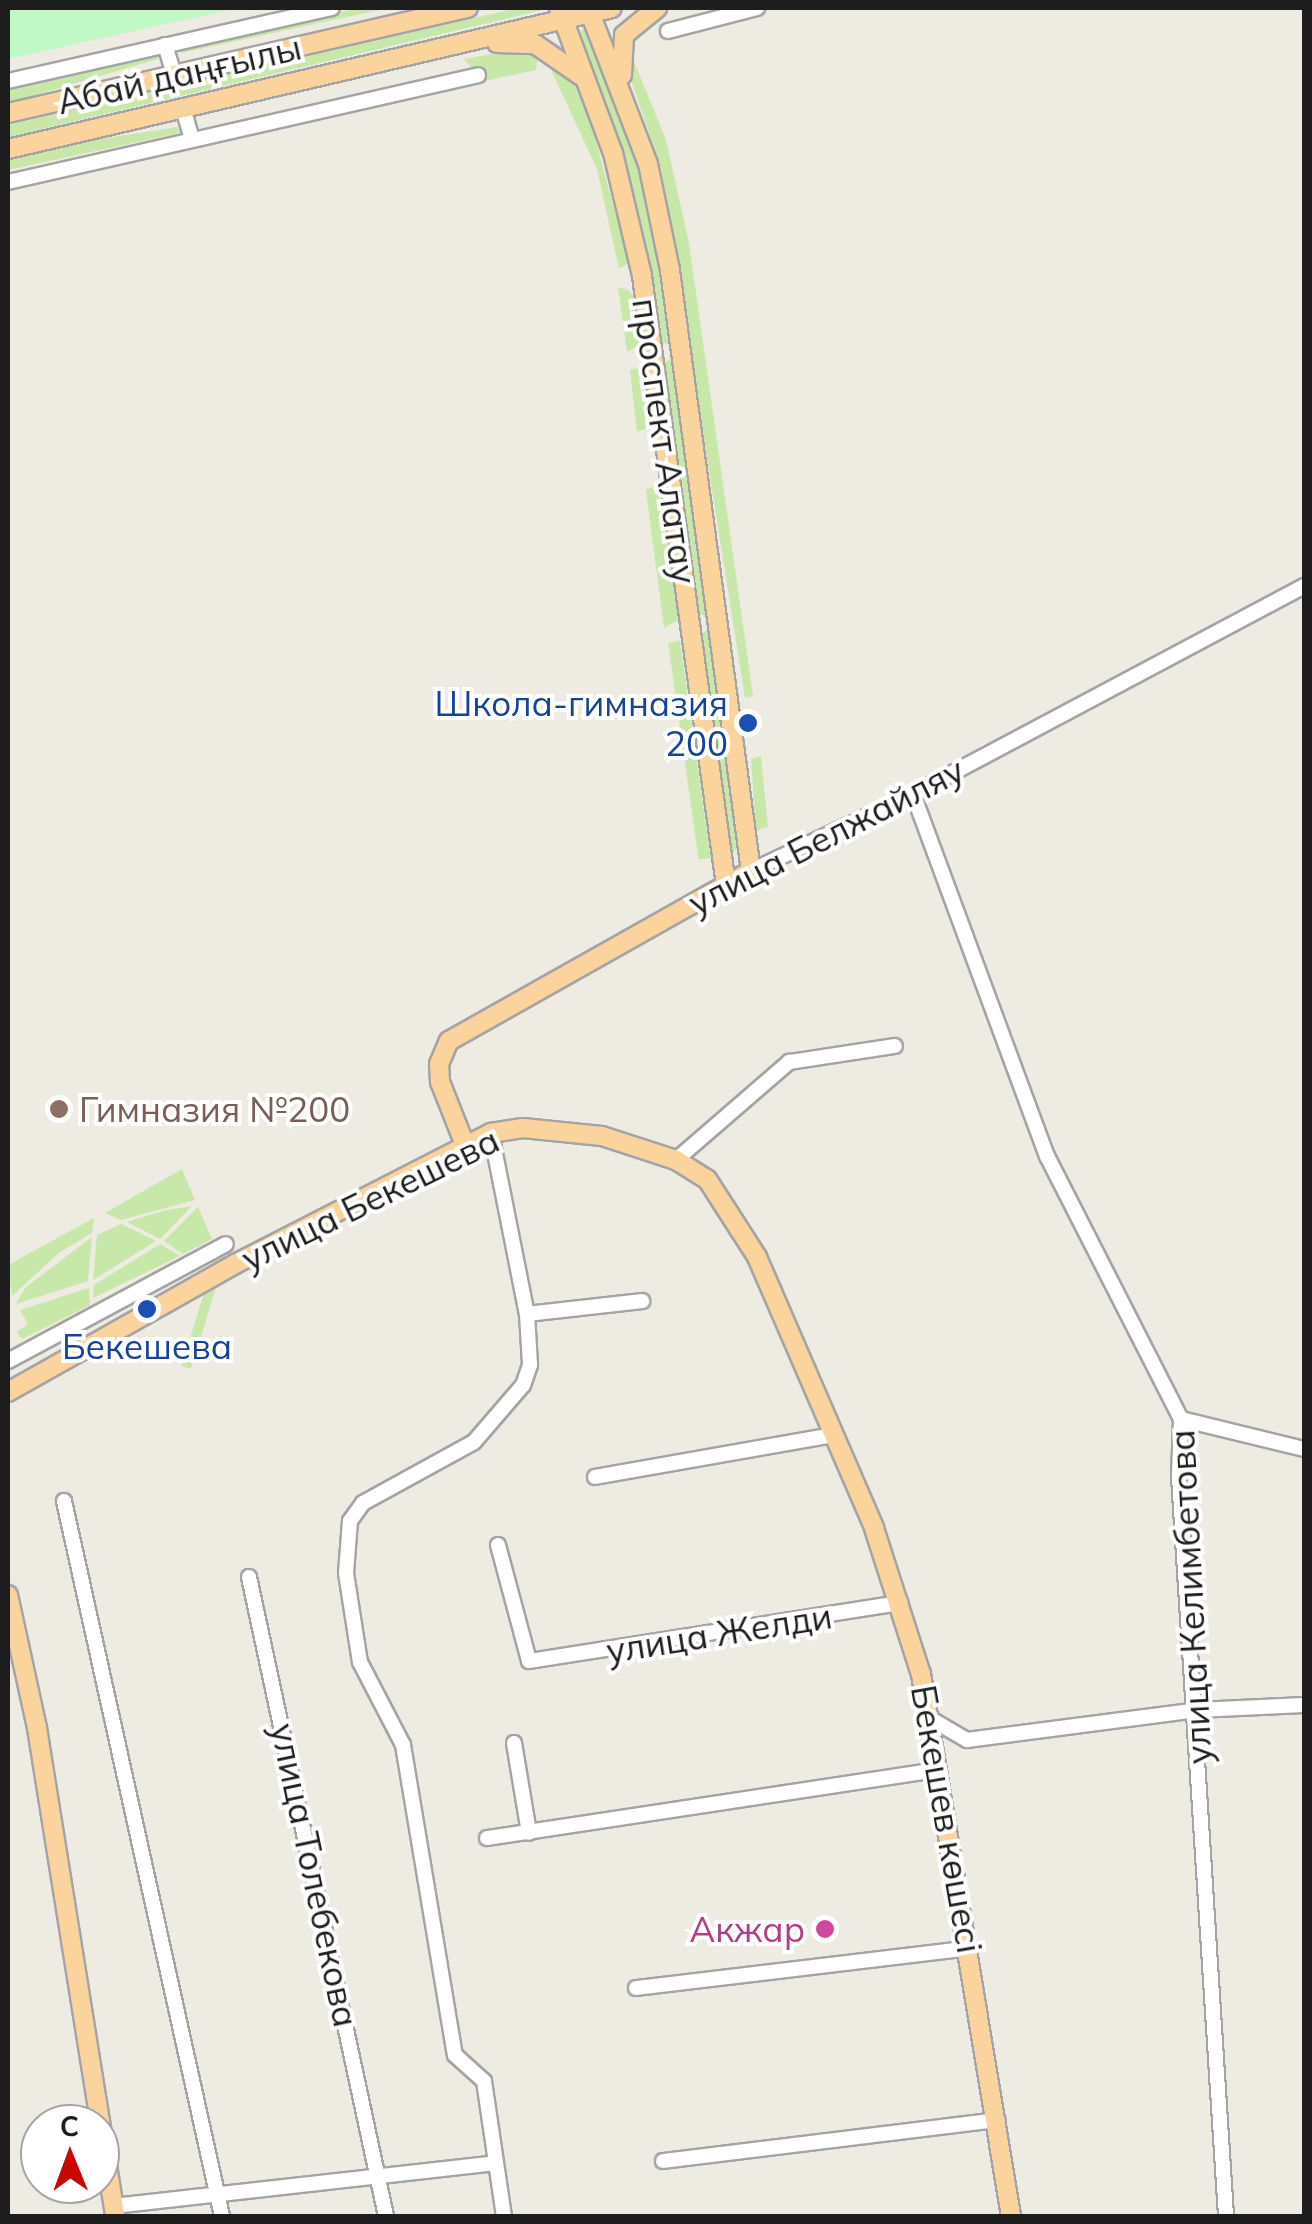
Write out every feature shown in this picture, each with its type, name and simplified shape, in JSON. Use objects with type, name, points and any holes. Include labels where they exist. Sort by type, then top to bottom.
[{"type":"main road","name":"Абай даңғылы","points":[[8,114],[468,8]]},
{"type":"main road","points":[[8,149],[456,45],[562,14],[612,8]]},
{"type":"main road","points":[[629,105],[620,67],[624,35],[657,8]]},
{"type":"main road","name":"проспект Алатау","points":[[589,10],[629,105],[659,218],[751,871]]},
{"type":"main road","name":"проспект Алатау","points":[[562,14],[602,116],[628,208],[653,357],[726,885]]},
{"type":"main road","points":[[456,45],[515,42],[554,52],[580,74],[602,116]]},
{"type":"main road","points":[[653,357],[680,349]]},
{"type":"main road","points":[[692,627],[718,620]]},
{"type":"main road","name":"улица Белжайляу","points":[[465,1146],[440,1082],[439,1064],[449,1041],[751,871]]},
{"type":"main road","name":"улица Бекешева","points":[[8,1392],[490,1133],[523,1128],[602,1136],[676,1160],[707,1179],[732,1208],[834,1435]]},
{"type":"main road","name":"Бекешев көшесі","points":[[834,1435],[900,1603],[931,1718],[998,2120],[1010,2216]]},
{"type":"main road","points":[[8,1594],[37,1728],[115,2211]]},
{"type":"street","points":[[8,81],[332,8]]},
{"type":"street","points":[[668,31],[757,8]]},
{"type":"street","points":[[165,45],[174,75]]},
{"type":"street","points":[[8,182],[478,76]]},
{"type":"street","points":[[183,108],[192,140]]},
{"type":"street","name":"улица Белжайляу","points":[[751,871],[913,794],[1304,586]]},
{"type":"street","name":"улица Келимбетова","points":[[913,794],[1048,1156],[1181,1419],[1178,1477],[1197,1710],[1226,2216]]},
{"type":"street","points":[[676,1160],[789,1062],[894,1046]]},
{"type":"street","points":[[490,1133],[527,1314],[530,1366],[498,1416],[474,1442],[363,1503],[350,1521],[346,1574],[360,1662],[403,1745],[455,2055],[484,2081],[504,2216]]},
{"type":"street","points":[[8,1360],[226,1244]]},
{"type":"street","points":[[527,1314],[642,1302]]},
{"type":"street","points":[[1181,1419],[1304,1449]]},
{"type":"street","points":[[595,1477],[834,1435]]},
{"type":"street","points":[[64,1501],[222,2216]]},
{"type":"street","name":"улица Желди","points":[[498,1545],[524,1655],[538,1662],[900,1603]]},
{"type":"street","name":"улица Толебекова","points":[[250,1577],[386,2216]]},
{"type":"street","points":[[931,1718],[966,1740],[1197,1710],[1304,1705]]},
{"type":"street","points":[[514,1743],[529,1833]]},
{"type":"street","points":[[487,1838],[939,1770]]},
{"type":"street","points":[[636,1988],[970,1948]]},
{"type":"street","points":[[662,2160],[998,2120]]},
{"type":"street","points":[[115,2211],[218,2194],[496,2163]]},
{"type":"green space","points":[[8,8],[239,8],[8,59]]},
{"type":"green space","points":[[359,8],[388,8],[181,53],[179,47]]},
{"type":"green space","points":[[518,8],[551,8],[8,137],[8,125]]},
{"type":"green space","points":[[586,27],[631,136],[649,202],[669,345],[659,341],[618,141],[577,34]]},
{"type":"green space","points":[[520,49],[538,54],[536,70],[193,144],[480,78],[464,59]]},
{"type":"green space","points":[[629,49],[666,140],[689,243],[753,696],[745,698],[661,168],[630,77]]},
{"type":"green space","points":[[156,53],[158,59],[8,103],[8,85]]},
{"type":"green space","points":[[554,63],[570,75],[586,105],[626,252],[627,264],[619,269],[597,169],[552,72]]},
{"type":"green space","points":[[178,127],[179,133],[8,170],[8,153]]},
{"type":"green space","points":[[618,287],[630,291],[638,307],[641,344],[627,352]]},
{"type":"green space","points":[[672,358],[710,612],[707,616],[697,614],[661,365]]},
{"type":"green space","points":[[637,368],[644,373],[651,426],[637,432],[630,370]]},
{"type":"green space","points":[[652,487],[669,509],[678,607],[678,620],[664,628],[646,490]]},
{"type":"green space","points":[[709,629],[740,848],[727,855],[699,635]]},
{"type":"green space","points":[[680,641],[710,858],[699,860],[668,643]]},
{"type":"green space","points":[[761,756],[768,827],[756,831],[751,759]]},
{"type":"green space","points":[[182,1169],[195,1200],[121,1220],[105,1213]]},
{"type":"green space","points":[[192,1206],[160,1239],[127,1222],[162,1211]]},
{"type":"green space","points":[[198,1207],[212,1239],[183,1254],[164,1241]]},
{"type":"green space","points":[[94,1218],[92,1233],[60,1252],[12,1296],[8,1265]]},
{"type":"green space","points":[[121,1224],[156,1241],[93,1280],[97,1235]]},
{"type":"green space","points":[[92,1237],[88,1281],[16,1304],[26,1287]]},
{"type":"green space","points":[[160,1244],[180,1256],[93,1298],[94,1285]]},
{"type":"green space","points":[[214,1260],[224,1263],[191,1369],[182,1366]]},
{"type":"green space","points":[[89,1288],[90,1305],[22,1339],[17,1332],[28,1324],[20,1310]]},
{"type":"place","name":"Школа-гимназия 200","points":[[748,723]]},
{"type":"place","name":"Гимназия №200","points":[[59,1109]]},
{"type":"place","name":"Бекешева","points":[[147,1309]]},
{"type":"place","name":"Акжар","points":[[825,1929]]}]
